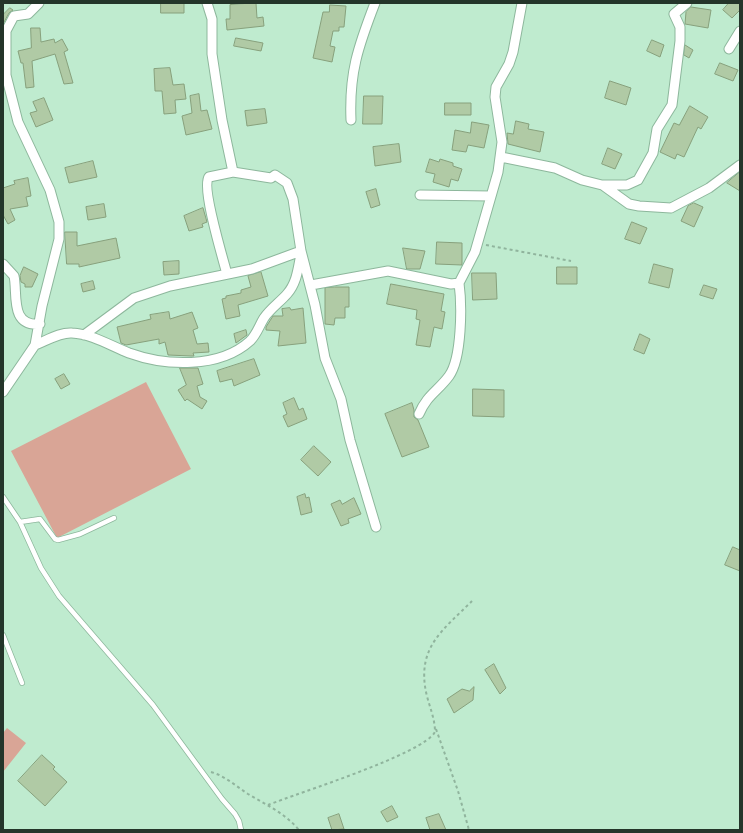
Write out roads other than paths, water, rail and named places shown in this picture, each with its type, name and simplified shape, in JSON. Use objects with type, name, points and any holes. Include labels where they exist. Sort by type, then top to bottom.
[{"type":"street","points":[[3,392],[35,345],[40,324],[42,306],[59,239],[59,222],[50,190],[18,122],[6,75],[4,32],[14,16],[28,14],[39,3]]},
{"type":"street","points":[[207,3],[212,19],[212,54],[222,120],[233,172]]},
{"type":"street","points":[[351,120],[350,95],[353,66],[375,3]]},
{"type":"street","points":[[419,414],[427,398],[448,377],[455,367],[458,351],[461,308],[459,283],[477,244],[501,157],[502,142],[495,97],[496,87],[509,64],[513,52],[522,3]]},
{"type":"street","points":[[501,157],[555,168],[582,180],[602,185],[627,185],[638,180],[653,153],[657,129],[672,105],[680,41],[680,27],[674,14],[687,3]]},
{"type":"street","points":[[729,49],[740,31]]},
{"type":"street","points":[[602,185],[629,204],[671,208],[710,188],[740,165]]},
{"type":"street","points":[[226,274],[214,226],[206,184],[209,177],[233,172],[271,178],[275,176],[287,183],[293,198],[302,251],[311,285],[325,358],[341,399],[350,440],[376,527]]},
{"type":"street","points":[[420,196],[491,196]]},
{"type":"street","points":[[84,335],[134,298],[170,286],[252,269],[302,251]]},
{"type":"street","points":[[35,345],[65,333],[74,332],[131,354],[163,363],[184,363],[224,356],[240,350],[251,340],[258,331],[264,317],[287,294],[296,277],[302,251]]},
{"type":"street","points":[[3,264],[14,276],[14,297],[18,313],[30,323],[40,324]]},
{"type":"street","points":[[311,285],[388,271],[451,284],[459,283]]},
{"type":"lane","points":[[3,497],[20,522],[41,568],[59,596],[153,705],[235,814],[239,821],[241,830]]},
{"type":"lane","points":[[20,522],[40,519],[55,539],[58,540],[80,534],[114,518]]},
{"type":"lane","points":[[3,635],[22,682]]}]
